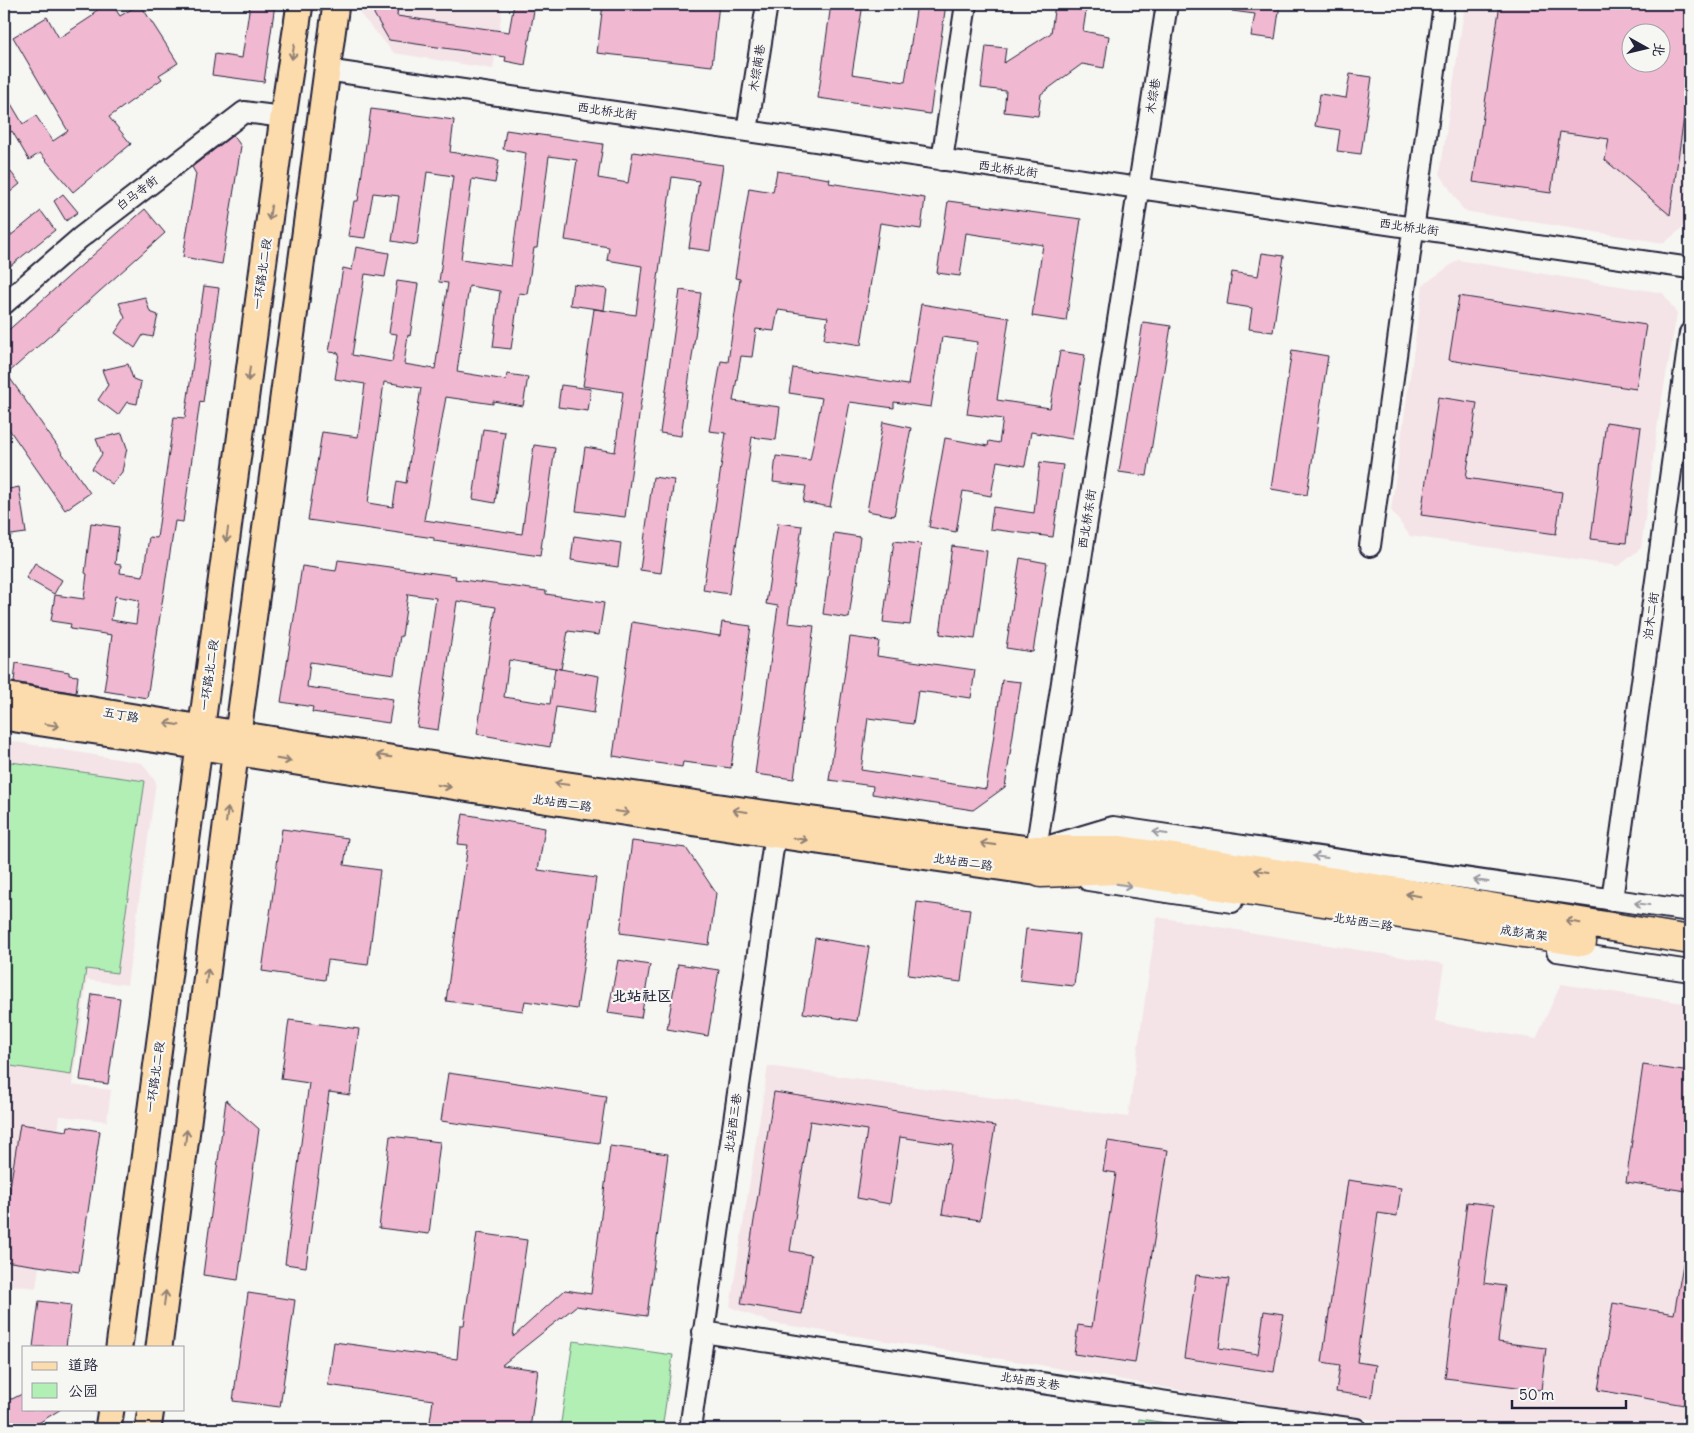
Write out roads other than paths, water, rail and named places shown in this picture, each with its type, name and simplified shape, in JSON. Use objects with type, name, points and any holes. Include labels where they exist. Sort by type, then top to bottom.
[{"type":"highway","points":[[1039,862],[1360,897]]},
{"type":"highway","name":"成彭高架","points":[[1360,897],[1690,940]]},
{"type":"highway","name":"成彭高架","points":[[1360,897],[1690,958]]},
{"type":"main road","name":"一环路北二段","points":[[119,1346],[282,117],[300,4]]},
{"type":"main road","points":[[159,1346],[237,743],[336,4]]},
{"type":"main road","name":"五丁路","points":[[4,695],[201,738]]},
{"type":"main road","name":"五丁路","points":[[4,717],[237,743]]},
{"type":"main road","name":"北站西二路","points":[[237,743],[776,826],[1039,862]]},
{"type":"main road","points":[[108,1429],[111,1410]]},
{"type":"main road","points":[[148,1429],[151,1410]]},
{"type":"street","name":"木综南巷","points":[[747,131],[767,4]]},
{"type":"street","points":[[942,160],[966,4]]},
{"type":"street","name":"木综巷","points":[[1138,188],[1167,4]]},
{"type":"street","points":[[1370,546],[1444,4]]},
{"type":"street","name":"西北桥北街","points":[[326,70],[1690,268]]},
{"type":"street","name":"白马寺街","points":[[4,304],[80,238],[244,112],[282,117]]},
{"type":"street","name":"西北桥东街","points":[[1039,862],[1138,188]]},
{"type":"street","name":"泊木二街","points":[[1612,900],[1690,333]]},
{"type":"street","name":"北站西三巷","points":[[690,1429],[776,826]]},
{"type":"street","name":"北站西二路","points":[[1039,862],[1113,827],[1690,911]]},
{"type":"street","name":"北站西二路","points":[[1039,862],[1690,971]]},
{"type":"street","name":"北站西支巷","points":[[704,1332],[1356,1429]]},
{"type":"district","name":"北站社区","points":[[642,996]]}]
